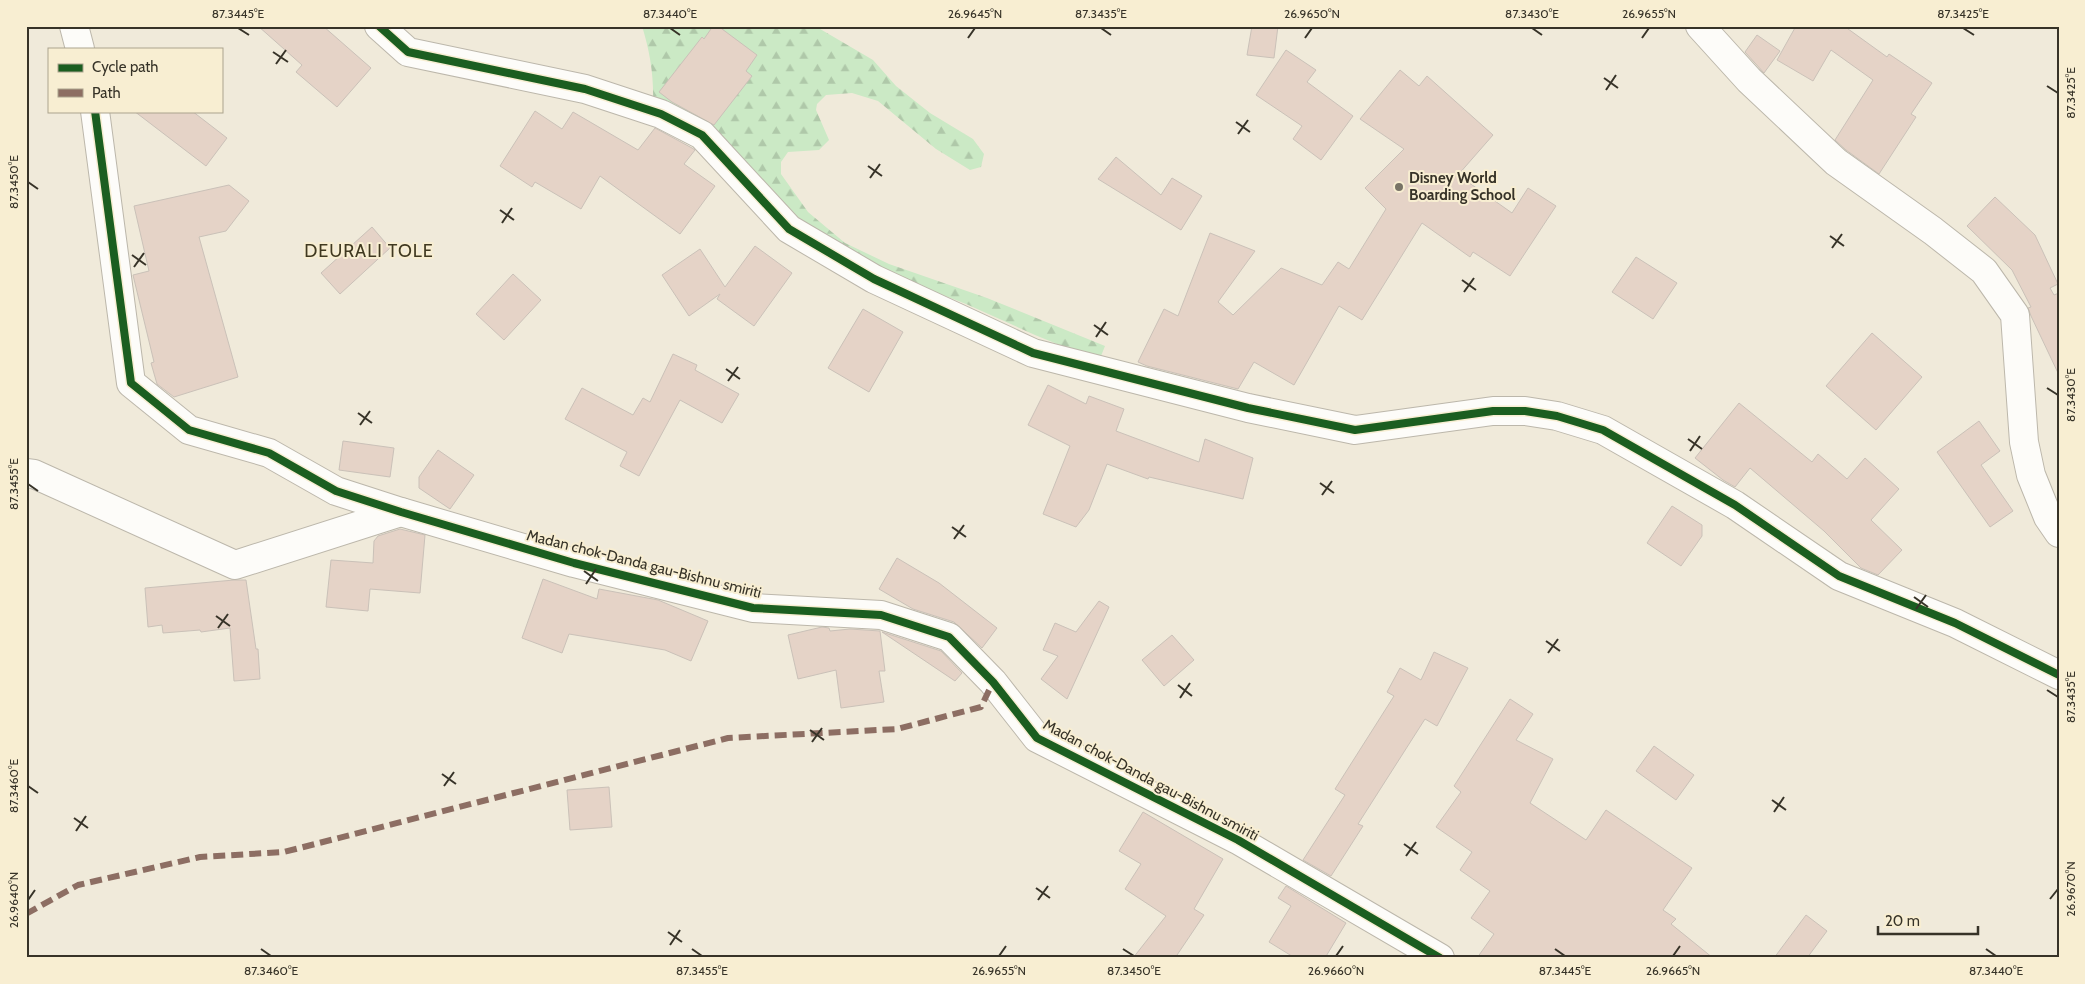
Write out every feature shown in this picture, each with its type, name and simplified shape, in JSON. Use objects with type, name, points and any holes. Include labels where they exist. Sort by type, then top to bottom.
[{"type":"street","points":[[74,26],[80,48]]},
{"type":"street","points":[[379,26],[408,52],[585,89],[661,114],[702,135],[789,229],[874,279],[1033,352],[1248,408],[1356,430],[1493,411],[1525,411],[1557,416],[1603,430],[1735,504],[1840,576],[1955,623],[2059,675]]},
{"type":"street","points":[[1700,26],[1749,80],[1836,162],[1984,271],[2016,315],[2024,442],[2031,476],[2048,517],[2059,533]]},
{"type":"street","name":"Madan chok-Danda gau-Bishnu smiriti","points":[[95,112],[132,383],[189,430],[269,453],[336,491],[574,563],[753,608],[881,615],[948,637],[993,682],[1037,738],[1238,840],[1440,958]]},
{"type":"street","points":[[26,473],[34,474],[235,565],[401,512]]},
{"type":"green space","points":[[642,26],[815,26],[873,60],[896,86],[930,113],[973,139],[984,154],[981,167],[970,170],[936,149],[878,101],[852,93],[826,95],[817,104],[816,110],[829,140],[819,150],[788,152],[781,162],[781,174],[808,212],[845,243],[889,264],[987,298],[1105,346],[1099,361],[966,304],[891,275],[801,222],[773,190],[724,146],[653,103],[651,64]]},
{"type":"building","points":[[258,26],[323,26],[371,68],[337,107],[296,72],[302,65]]},
{"type":"building","points":[[713,26],[718,26],[757,55],[746,71],[752,76],[714,125],[672,102],[659,92],[702,37],[704,39]]},
{"type":"building","points":[[1252,26],[1278,26],[1274,58],[1247,55]]},
{"type":"building","points":[[1796,26],[1844,26],[1887,57],[1889,54],[1932,83],[1911,114],[1916,117],[1879,174],[1835,140],[1873,80],[1831,50],[1813,81],[1777,60]]},
{"type":"building","points":[[1757,35],[1780,51],[1764,73],[1745,52]]},
{"type":"building","points":[[1286,50],[1316,70],[1307,82],[1353,116],[1321,160],[1293,139],[1302,126],[1256,95]]},
{"type":"building","points":[[1400,70],[1419,86],[1427,76],[1493,135],[1458,175],[1512,213],[1528,188],[1556,206],[1510,276],[1473,252],[1470,257],[1422,223],[1362,320],[1339,306],[1294,385],[1254,362],[1238,389],[1147,366],[1138,362],[1164,309],[1178,316],[1210,233],[1255,251],[1218,302],[1233,315],[1281,268],[1322,285],[1338,262],[1349,269],[1386,209],[1365,188],[1404,149],[1360,119]]},
{"type":"building","points":[[535,111],[562,129],[573,112],[638,150],[655,128],[695,150],[684,164],[715,186],[680,234],[600,176],[581,209],[535,182],[532,187],[500,166]]},
{"type":"building","points":[[135,112],[193,112],[227,138],[206,166]]},
{"type":"building","points":[[1116,157],[1161,195],[1172,178],[1202,196],[1181,230],[1098,179]]},
{"type":"building","points":[[229,185],[249,201],[226,231],[199,237],[238,377],[174,397],[157,384],[151,363],[154,362],[133,275],[149,271],[134,206]]},
{"type":"building","points":[[1995,197],[2035,235],[2058,284],[2050,288],[2054,295],[2059,293],[2059,375],[2031,316],[2028,308],[2031,307],[2012,270],[1967,226]]},
{"type":"building","points":[[372,227],[390,248],[340,294],[321,273]]},
{"type":"building","points":[[755,246],[792,273],[754,326],[717,299],[720,294],[689,316],[662,275],[700,249],[725,287]]},
{"type":"building","points":[[1636,257],[1677,283],[1653,319],[1612,292]]},
{"type":"building","points":[[513,274],[541,300],[504,340],[476,314]]},
{"type":"building","points":[[863,309],[903,332],[869,392],[828,368]]},
{"type":"building","points":[[1872,333],[1922,377],[1876,430],[1826,386]]},
{"type":"building","points":[[673,354],[697,365],[695,370],[739,394],[722,423],[680,400],[639,476],[620,466],[627,452],[565,419],[582,388],[633,415],[643,398],[650,402]]},
{"type":"building","points":[[1048,385],[1086,404],[1089,396],[1124,409],[1116,431],[1199,462],[1205,439],[1253,458],[1243,499],[1149,477],[1148,479],[1107,464],[1089,510],[1076,527],[1043,514],[1070,446],[1028,425]]},
{"type":"building","points":[[1739,403],[1812,462],[1818,454],[1847,479],[1865,458],[1899,489],[1871,520],[1902,550],[1878,575],[1861,568],[1824,531],[1750,468],[1735,487],[1695,458]]},
{"type":"building","points":[[1979,421],[2000,451],[1981,465],[2013,511],[1990,527],[1937,452]]},
{"type":"building","points":[[343,441],[394,448],[390,477],[339,470]]},
{"type":"building","points":[[438,450],[474,475],[450,509],[419,488],[419,477]]},
{"type":"building","points":[[1672,506],[1702,525],[1702,536],[1681,566],[1647,543]]},
{"type":"building","points":[[400,529],[425,535],[420,593],[370,589],[368,611],[326,607],[331,560],[373,563],[374,541],[378,536]]},
{"type":"building","points":[[897,558],[939,583],[997,628],[982,648],[954,622],[913,609],[879,589]]},
{"type":"building","points":[[543,579],[597,599],[599,589],[658,600],[708,621],[691,661],[665,650],[569,634],[562,653],[522,638]]},
{"type":"building","points":[[246,580],[256,649],[258,649],[260,679],[234,681],[230,628],[201,632],[200,630],[163,633],[162,625],[148,627],[145,588]]},
{"type":"building","points":[[1099,601],[1109,607],[1067,699],[1041,679],[1058,656],[1043,650],[1055,623],[1076,632]]},
{"type":"building","points":[[822,627],[829,628],[830,631],[850,629],[880,631],[885,671],[879,671],[884,702],[841,708],[836,670],[798,679],[788,635]]},
{"type":"building","points":[[882,632],[941,651],[962,673],[955,681]]},
{"type":"building","points":[[1172,635],[1194,660],[1164,686],[1142,660]]},
{"type":"building","points":[[1434,652],[1468,668],[1437,726],[1425,719],[1358,824],[1363,826],[1331,876],[1303,860],[1345,795],[1335,789],[1394,696],[1387,692],[1400,668],[1421,680]]},
{"type":"building","points":[[1510,699],[1533,714],[1516,740],[1553,759],[1530,803],[1586,840],[1606,810],[1692,868],[1663,910],[1676,919],[1671,924],[1713,958],[1477,958],[1494,934],[1471,918],[1490,891],[1460,870],[1472,852],[1436,827],[1461,792],[1454,786]]},
{"type":"building","points":[[1654,746],[1694,775],[1676,800],[1636,771]]},
{"type":"building","points":[[609,787],[612,827],[570,830],[567,790]]},
{"type":"building","points":[[1143,812],[1223,859],[1194,909],[1204,915],[1175,958],[1133,958],[1166,916],[1125,889],[1141,864],[1119,851]]},
{"type":"building","points":[[1286,886],[1346,923],[1325,958],[1295,958],[1269,942],[1291,906],[1278,898]]},
{"type":"building","points":[[1806,915],[1827,931],[1807,958],[1774,958]]},
{"type":"marked path","points":[[26,914],[78,885],[200,857],[284,852],[728,738],[897,729],[981,707],[993,682]]},
{"type":"cycle path","points":[[379,26],[408,52],[585,89],[661,114],[702,135],[789,229],[874,279],[1033,353],[1248,408],[1355,430],[1493,411],[1525,411],[1557,416],[1603,430],[1735,505],[1839,576],[1955,623],[2059,675]]},
{"type":"cycle path","points":[[95,112],[131,383],[189,430],[269,453],[336,491],[574,563],[753,608],[881,615],[949,637],[993,682],[1037,738],[1238,840],[1440,958]]},
{"type":"place","name":"Disney World Boarding School","points":[[1399,187]]},
{"type":"district","name":"DEURALI TOLE","points":[[369,251]]}]
